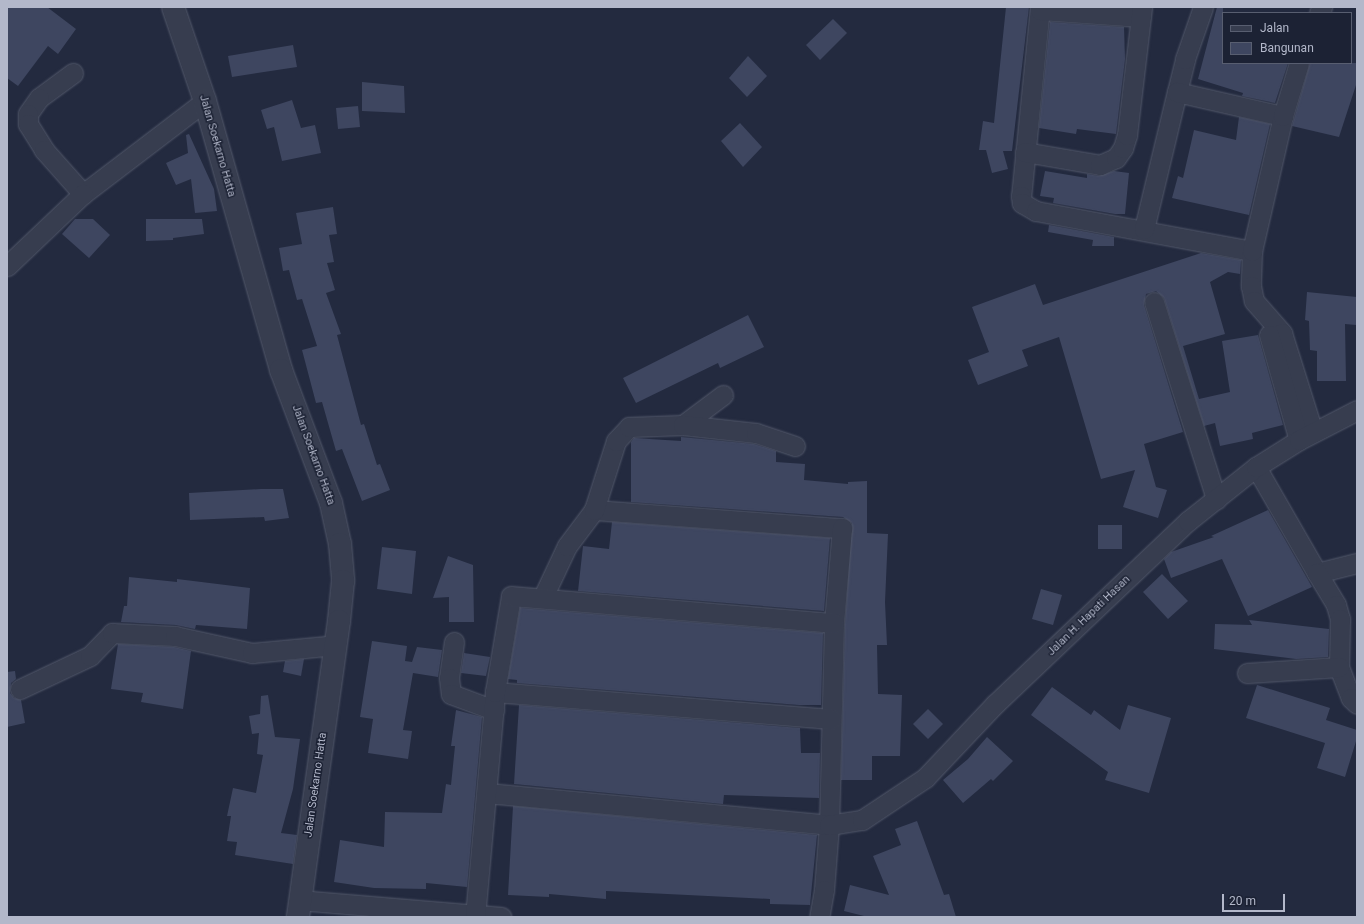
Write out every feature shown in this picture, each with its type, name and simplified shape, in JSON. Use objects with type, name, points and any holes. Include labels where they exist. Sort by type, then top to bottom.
[{"type":"street","name":"Jalan Soekarno Hatta","points":[[173,7],[205,101],[281,370],[331,503],[340,544],[342,581],[336,645],[298,908]]},
{"type":"street","points":[[1144,229],[1185,59],[1204,7]]},
{"type":"street","points":[[1025,152],[1100,165],[1116,158],[1123,148],[1127,135],[1141,12],[1040,8],[1025,152],[1021,196],[1025,206],[1036,211],[1144,229],[1252,251]]},
{"type":"street","points":[[1299,64],[1283,116],[1252,251],[1251,286],[1254,301],[1265,314],[1306,436]]},
{"type":"street","points":[[73,73],[38,98],[28,114],[28,124],[44,150],[83,194]]},
{"type":"street","points":[[1177,92],[1283,116]]},
{"type":"street","points":[[7,266],[83,194],[205,101]]},
{"type":"street","points":[[1154,302],[1216,499]]},
{"type":"street","points":[[683,425],[723,395]]},
{"type":"street","name":"Jalan H. Hapati Hasan","points":[[487,794],[829,825],[862,820],[925,778],[995,704],[1182,526],[1256,467],[1306,436],[1357,410]]},
{"type":"street","points":[[542,597],[567,546],[594,510],[616,441],[629,427],[683,425],[756,433],[795,446]]},
{"type":"street","points":[[1256,467],[1336,605],[1340,619],[1339,667],[1351,698],[1357,704]]},
{"type":"street","points":[[594,510],[842,528],[834,623],[830,719],[829,825],[824,890],[819,917]]},
{"type":"street","points":[[1317,573],[1357,563]]},
{"type":"street","points":[[475,916],[495,701],[509,599],[513,595],[834,623]]},
{"type":"street","points":[[20,689],[90,656],[112,633],[174,636],[252,654],[336,645]]},
{"type":"street","points":[[454,642],[450,678],[452,694],[495,701],[830,719]]},
{"type":"street","points":[[1247,673],[1339,667]]},
{"type":"street","points":[[298,908],[501,917]]},
{"type":"building","points":[[7,7],[47,7],[76,29],[58,54],[48,46],[18,86],[7,78]]},
{"type":"building","points":[[1006,7],[1029,7],[1012,151],[1003,151],[1008,169],[992,173],[986,150],[979,150],[983,121],[994,123]]},
{"type":"building","points":[[1217,7],[1223,7],[1222,64],[1288,64],[1275,103],[1242,96],[1243,93],[1198,79]]},
{"type":"building","points":[[833,19],[847,33],[820,60],[806,45]]},
{"type":"building","points":[[1050,22],[1124,27],[1125,59],[1116,134],[1077,129],[1076,134],[1039,128]]},
{"type":"building","points":[[293,45],[297,67],[232,77],[228,56]]},
{"type":"building","points":[[748,56],[767,76],[747,97],[729,78]]},
{"type":"building","points":[[1357,63],[1357,82],[1339,137],[1292,126],[1310,64]]},
{"type":"building","points":[[362,82],[404,86],[405,113],[362,111]]},
{"type":"building","points":[[292,100],[301,128],[315,125],[321,153],[282,161],[274,127],[267,129],[261,110]]},
{"type":"building","points":[[358,106],[360,127],[338,129],[336,108]]},
{"type":"building","points":[[1239,117],[1270,124],[1249,215],[1172,198],[1178,176],[1183,178],[1194,130],[1236,140]]},
{"type":"building","points":[[740,123],[762,147],[743,167],[721,141]]},
{"type":"building","points":[[189,134],[214,189],[217,211],[195,213],[191,179],[176,185],[166,163],[188,153],[186,135]]},
{"type":"building","points":[[1045,171],[1087,178],[1087,174],[1099,176],[1114,171],[1129,173],[1125,214],[1115,214],[1053,203],[1054,198],[1040,196]]},
{"type":"building","points":[[333,207],[337,234],[329,235],[334,262],[327,263],[335,290],[326,293],[341,334],[337,335],[361,425],[364,424],[377,465],[380,464],[390,490],[362,501],[342,449],[336,451],[322,402],[316,403],[302,350],[317,346],[302,299],[297,300],[289,270],[283,271],[279,248],[302,244],[296,213]]},
{"type":"building","points":[[75,219],[93,219],[110,235],[89,258],[62,234]]},
{"type":"building","points":[[146,219],[202,219],[204,234],[173,238],[173,240],[146,241]]},
{"type":"building","points":[[1049,225],[1114,237],[1114,246],[1092,246],[1093,240],[1048,232]]},
{"type":"building","points":[[1201,253],[1241,260],[1240,274],[1228,272],[1210,282],[1225,334],[1183,346],[1199,399],[1230,392],[1222,341],[1258,335],[1283,425],[1252,433],[1253,439],[1220,446],[1215,423],[1204,426],[1164,298],[1156,291],[1146,294],[1144,305],[1183,432],[1144,444],[1156,487],[1167,490],[1158,518],[1123,507],[1135,470],[1101,479],[1059,337],[1022,350],[1028,366],[978,385],[968,360],[989,352],[972,307],[1035,284],[1043,305]]},
{"type":"building","points":[[1307,292],[1357,297],[1356,325],[1345,324],[1346,381],[1317,381],[1317,351],[1310,350],[1309,321],[1305,320]]},
{"type":"building","points":[[748,315],[764,347],[720,368],[718,363],[636,403],[623,378]]},
{"type":"building","points":[[681,437],[754,444],[776,451],[776,462],[805,464],[804,480],[848,484],[848,482],[867,481],[867,533],[888,534],[885,602],[887,645],[877,645],[878,694],[902,695],[900,756],[872,756],[872,780],[841,780],[845,624],[852,523],[843,517],[631,502],[631,442],[634,438],[681,441]]},
{"type":"building","points":[[283,489],[289,518],[265,521],[264,517],[190,520],[189,493]]},
{"type":"building","points":[[1268,510],[1312,587],[1248,616],[1222,559],[1171,578],[1164,559],[1171,552],[1214,537],[1211,536]]},
{"type":"building","points":[[612,522],[830,538],[824,611],[578,591],[583,546],[609,549]]},
{"type":"building","points":[[1098,525],[1122,525],[1122,549],[1098,549]]},
{"type":"building","points":[[382,547],[416,551],[412,594],[377,589]]},
{"type":"building","points":[[448,556],[473,565],[474,622],[449,622],[449,597],[433,598]]},
{"type":"building","points":[[1162,574],[1188,601],[1168,619],[1143,592]]},
{"type":"building","points":[[129,577],[177,582],[177,579],[250,588],[247,629],[196,625],[195,629],[176,625],[121,622],[124,606],[127,606]]},
{"type":"building","points":[[1041,589],[1062,595],[1053,625],[1032,619]]},
{"type":"building","points":[[520,608],[823,633],[821,705],[799,705],[517,683],[517,680],[508,679]]},
{"type":"building","points":[[1249,620],[1329,629],[1328,657],[1296,659],[1214,649],[1215,624],[1252,625]]},
{"type":"building","points":[[372,641],[407,646],[405,661],[412,662],[417,647],[442,650],[438,677],[413,673],[403,730],[412,731],[408,759],[368,753],[373,719],[360,717]]},
{"type":"building","points":[[118,644],[174,647],[191,651],[183,709],[141,702],[143,693],[111,689]]},
{"type":"building","points":[[464,653],[490,657],[486,676],[461,673]]},
{"type":"building","points":[[304,659],[301,676],[283,672],[285,661]]},
{"type":"building","points":[[15,671],[16,679],[11,683],[10,693],[14,698],[21,700],[25,723],[7,727],[7,672]]},
{"type":"building","points":[[1257,685],[1330,708],[1326,720],[1357,730],[1357,738],[1345,777],[1317,768],[1325,743],[1246,718]]},
{"type":"building","points":[[1052,687],[1091,715],[1094,710],[1120,730],[1128,705],[1171,718],[1149,793],[1105,780],[1108,772],[1031,715]]},
{"type":"building","points":[[268,695],[275,737],[300,739],[293,789],[281,833],[297,835],[293,864],[235,855],[237,842],[227,841],[231,816],[227,816],[233,788],[256,793],[263,755],[257,754],[259,733],[252,734],[249,716],[260,714],[261,696]]},
{"type":"building","points":[[519,705],[800,728],[801,753],[820,753],[819,798],[724,795],[723,804],[514,784]]},
{"type":"building","points":[[928,709],[943,724],[928,739],[913,724]]},
{"type":"building","points":[[456,710],[482,717],[467,887],[426,883],[426,889],[374,888],[334,882],[340,840],[384,847],[385,812],[442,813],[446,784],[451,785],[455,746],[451,746]]},
{"type":"building","points":[[987,737],[1013,761],[993,781],[991,779],[963,803],[943,780],[968,759]]},
{"type":"building","points":[[513,806],[817,835],[810,905],[770,904],[770,899],[606,891],[606,899],[549,894],[549,897],[508,895]]},
{"type":"building","points":[[917,821],[944,895],[949,894],[956,917],[868,917],[844,911],[850,885],[889,895],[873,856],[901,845],[895,829]]}]
